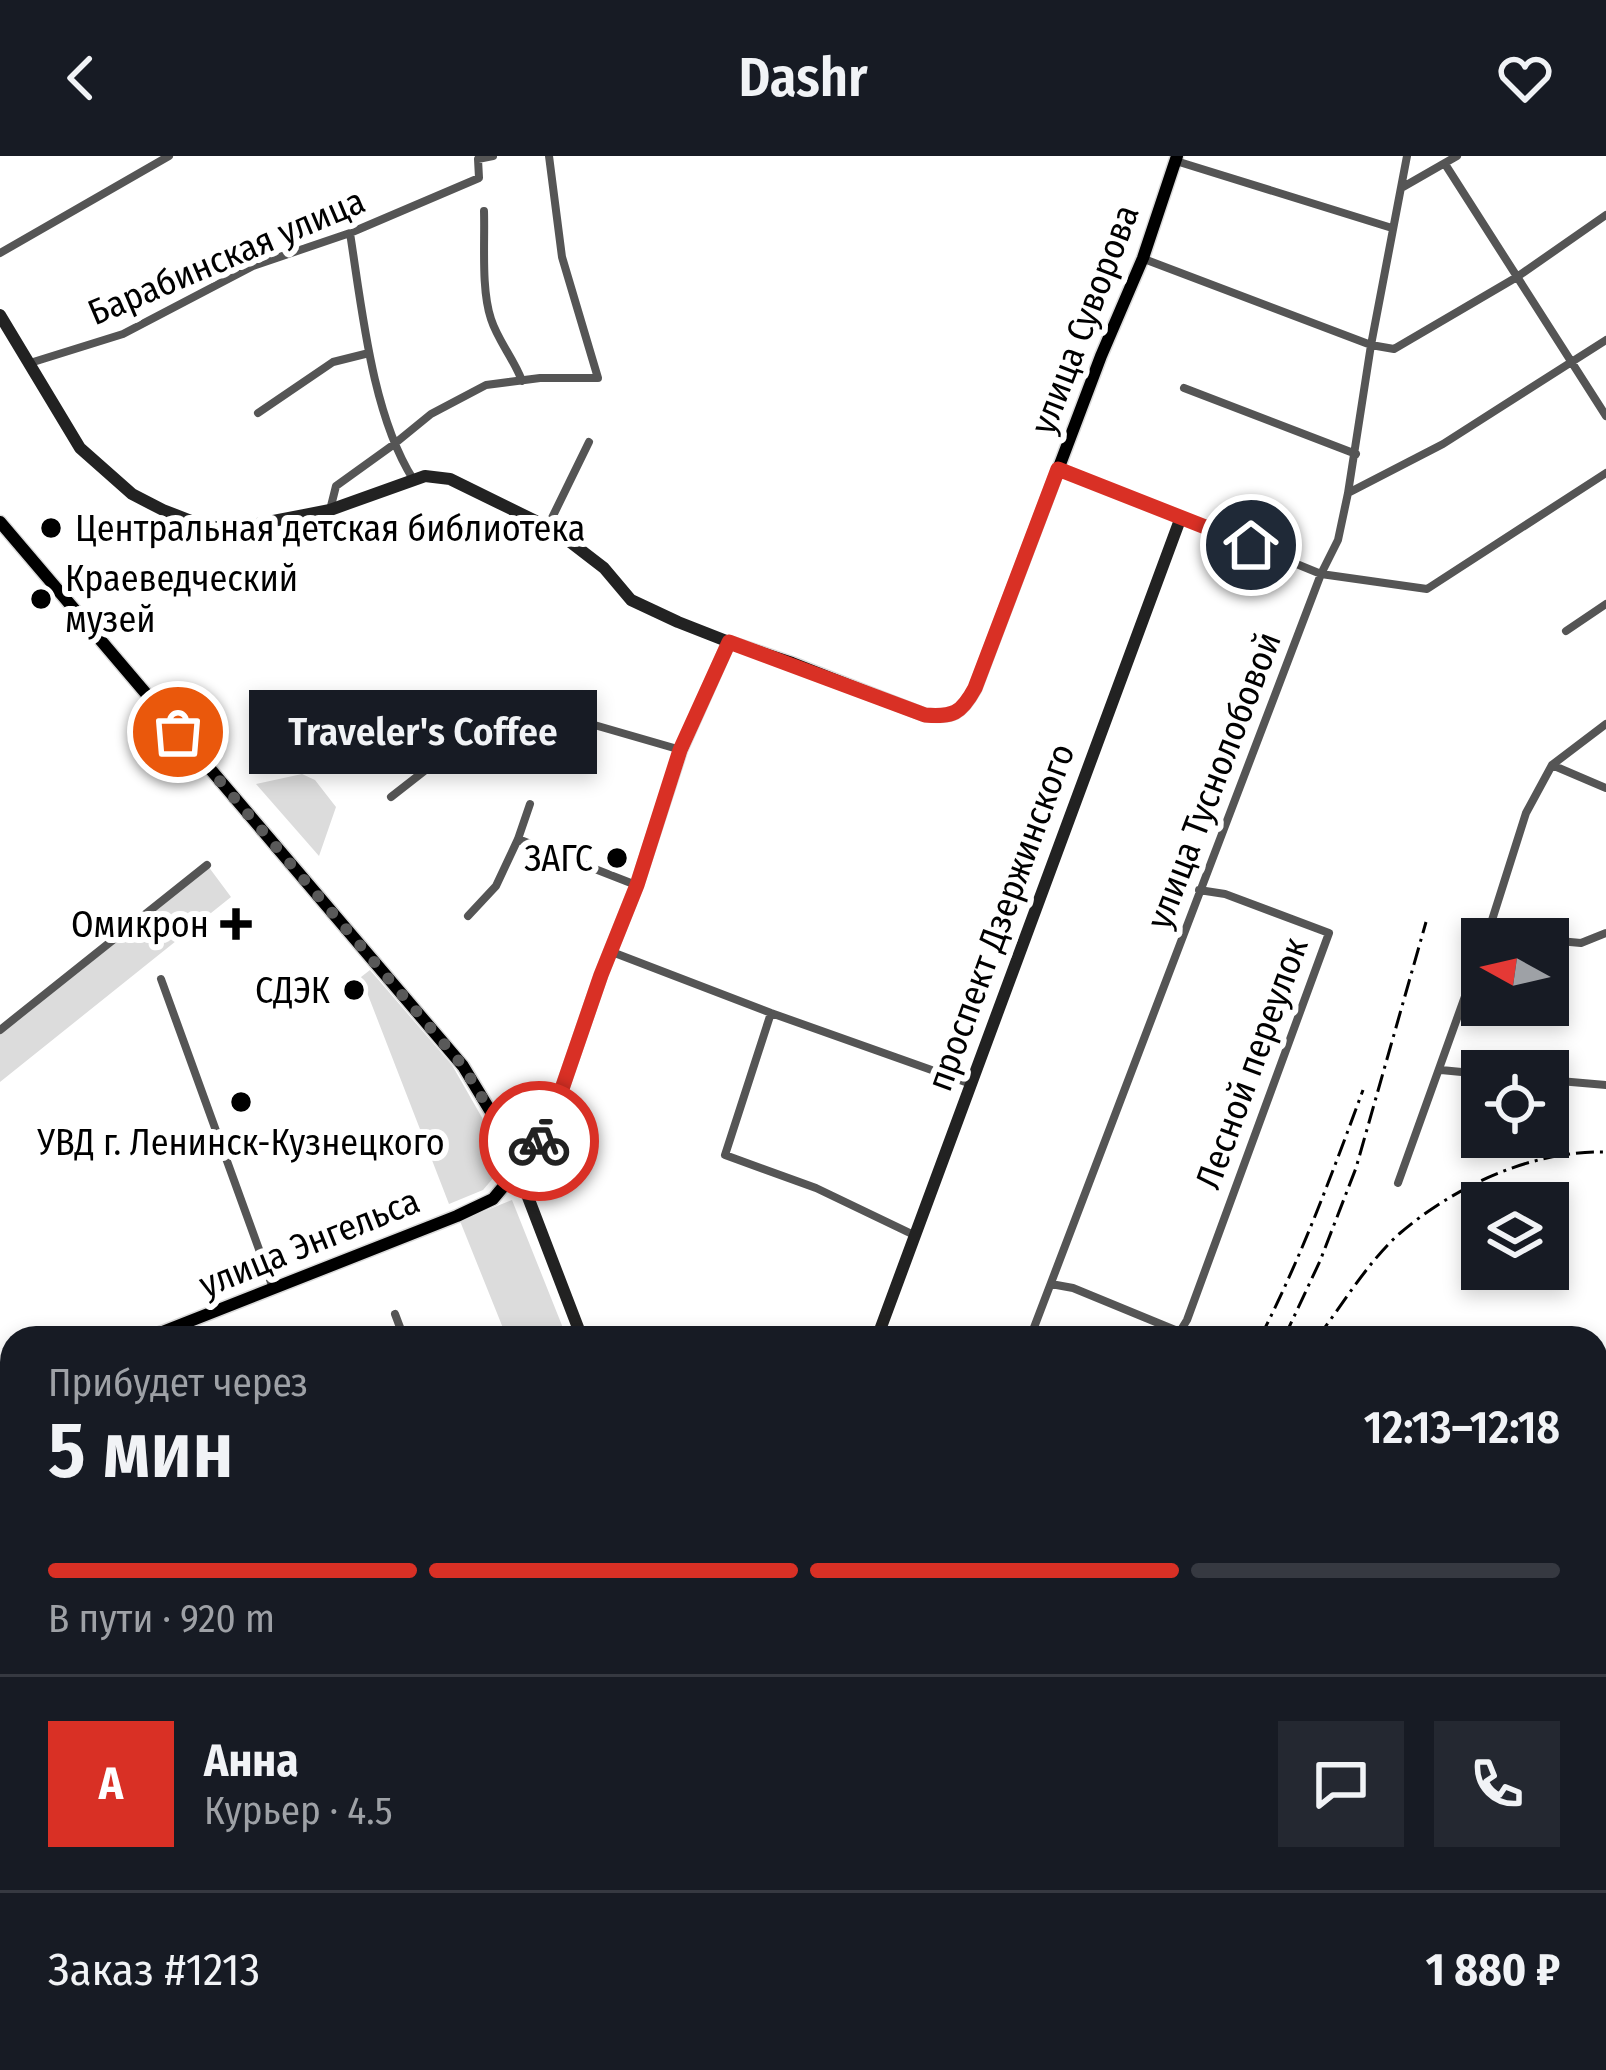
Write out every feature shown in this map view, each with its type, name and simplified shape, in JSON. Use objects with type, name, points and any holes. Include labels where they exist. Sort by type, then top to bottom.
[{"type":"main road","name":"улица Суворова","points":[[729,642],[925,715],[947,717],[965,706],[1143,258],[1176,158]]},
{"type":"main road","points":[[0,522],[463,1066],[497,1122],[518,1171]]},
{"type":"main road","points":[[518,1171],[554,1112],[637,885],[680,750],[729,642]]},
{"type":"main road","name":"улица Энгельса","points":[[177,1326],[457,1216],[493,1199],[518,1171]]},
{"type":"street","points":[[0,253],[169,156]]},
{"type":"street","name":"Барабинская улица","points":[[28,363],[123,334],[253,266],[350,232],[478,178],[478,159],[493,156]]},
{"type":"street","points":[[330,510],[336,486],[431,414],[486,385],[598,378],[562,256],[549,156]]},
{"type":"street","name":"улица Туснолобовой","points":[[1035,1326],[1199,890],[1338,540],[1407,156]]},
{"type":"street","points":[[1401,188],[1457,156]]},
{"type":"street","points":[[1176,158],[1392,228]]},
{"type":"street","points":[[1445,164],[1606,416]]},
{"type":"street","points":[[484,211],[491,322],[521,381]]},
{"type":"street","points":[[1143,258],[1371,345],[1394,349],[1516,277],[1606,215]]},
{"type":"street","points":[[350,232],[369,353],[393,446],[413,479]]},
{"type":"street","points":[[0,315],[80,448],[132,494],[163,510],[199,524],[242,527],[330,510],[425,476],[450,479],[584,550],[631,600],[729,642]]},
{"type":"street","points":[[1348,493],[1444,444],[1606,340]]},
{"type":"street","points":[[259,413],[333,362],[369,353]]},
{"type":"street","points":[[1184,388],[1356,454]]},
{"type":"street","points":[[548,527],[589,442]]},
{"type":"street","points":[[1058,469],[1322,574],[1427,589],[1606,473]]},
{"type":"street","name":"проспект Дзержинского","points":[[881,1326],[1180,517]]},
{"type":"street","points":[[1566,631],[1606,604]]},
{"type":"street","points":[[392,797],[501,711],[584,722],[680,750]]},
{"type":"street","points":[[1493,918],[1526,813],[1552,765],[1606,724]]},
{"type":"street","points":[[1552,765],[1606,788]]},
{"type":"street","points":[[468,916],[496,886],[530,804]]},
{"type":"street","points":[[518,839],[637,885]]},
{"type":"street","points":[[0,1030],[207,865]]},
{"type":"street","name":"Лесной переулок","points":[[1183,1326],[1329,933],[1225,894],[1199,890]]},
{"type":"street","points":[[1569,942],[1581,943],[1606,933]]},
{"type":"street","points":[[610,951],[971,1084]]},
{"type":"street","points":[[161,979],[273,1288]]},
{"type":"street","points":[[1398,1183],[1461,1011]]},
{"type":"street","points":[[771,1013],[725,1155],[816,1188],[914,1235]]},
{"type":"street","points":[[1441,1070],[1461,1072]]},
{"type":"street","points":[[1569,1082],[1606,1085]]},
{"type":"street","points":[[518,1171],[577,1326]]},
{"type":"street","points":[[1051,1284],[1073,1288],[1158,1326]]},
{"type":"street","points":[[395,1314],[400,1326]]},
{"type":"shaded area","points":[[302,774],[315,780],[336,807],[319,856],[256,784]]},
{"type":"shaded area","points":[[205,862],[231,897],[0,1082],[0,1029]]},
{"type":"shaded area","points":[[370,970],[452,1065],[501,1151],[500,1170],[483,1190],[449,1204],[361,977]]},
{"type":"shaded area","points":[[512,1200],[562,1326],[502,1326],[460,1221]]},
{"type":"railway","points":[[1290,1326],[1356,1168],[1426,922]]},
{"type":"railway","points":[[1266,1326],[1363,1090]]},
{"type":"railway","points":[[1326,1326],[1387,1245],[1445,1201],[1523,1164],[1606,1152]]},
{"type":"way so far","points":[[178,732],[463,1066],[497,1122],[518,1171],[539,1141]]},
{"type":"place","name":"Центральная детская библиотека","points":[[51,528]]},
{"type":"place","name":"Краеведческий музей","points":[[41,599]]},
{"type":"place","name":"Traveler's Coffee","points":[[178,732]]},
{"type":"place","name":"ЗАГС","points":[[617,858]]},
{"type":"place","name":"Омикрон","points":[[236,924]]},
{"type":"place","name":"СДЭК","points":[[354,990]]},
{"type":"place","name":"УВД г. Ленинск-Кузнецкого","points":[[241,1102]]},
{"type":"route","points":[[539,1141],[554,1112],[637,885],[680,750],[729,642],[925,715],[947,717],[965,706],[975,688],[1058,469],[1251,545]]}]
